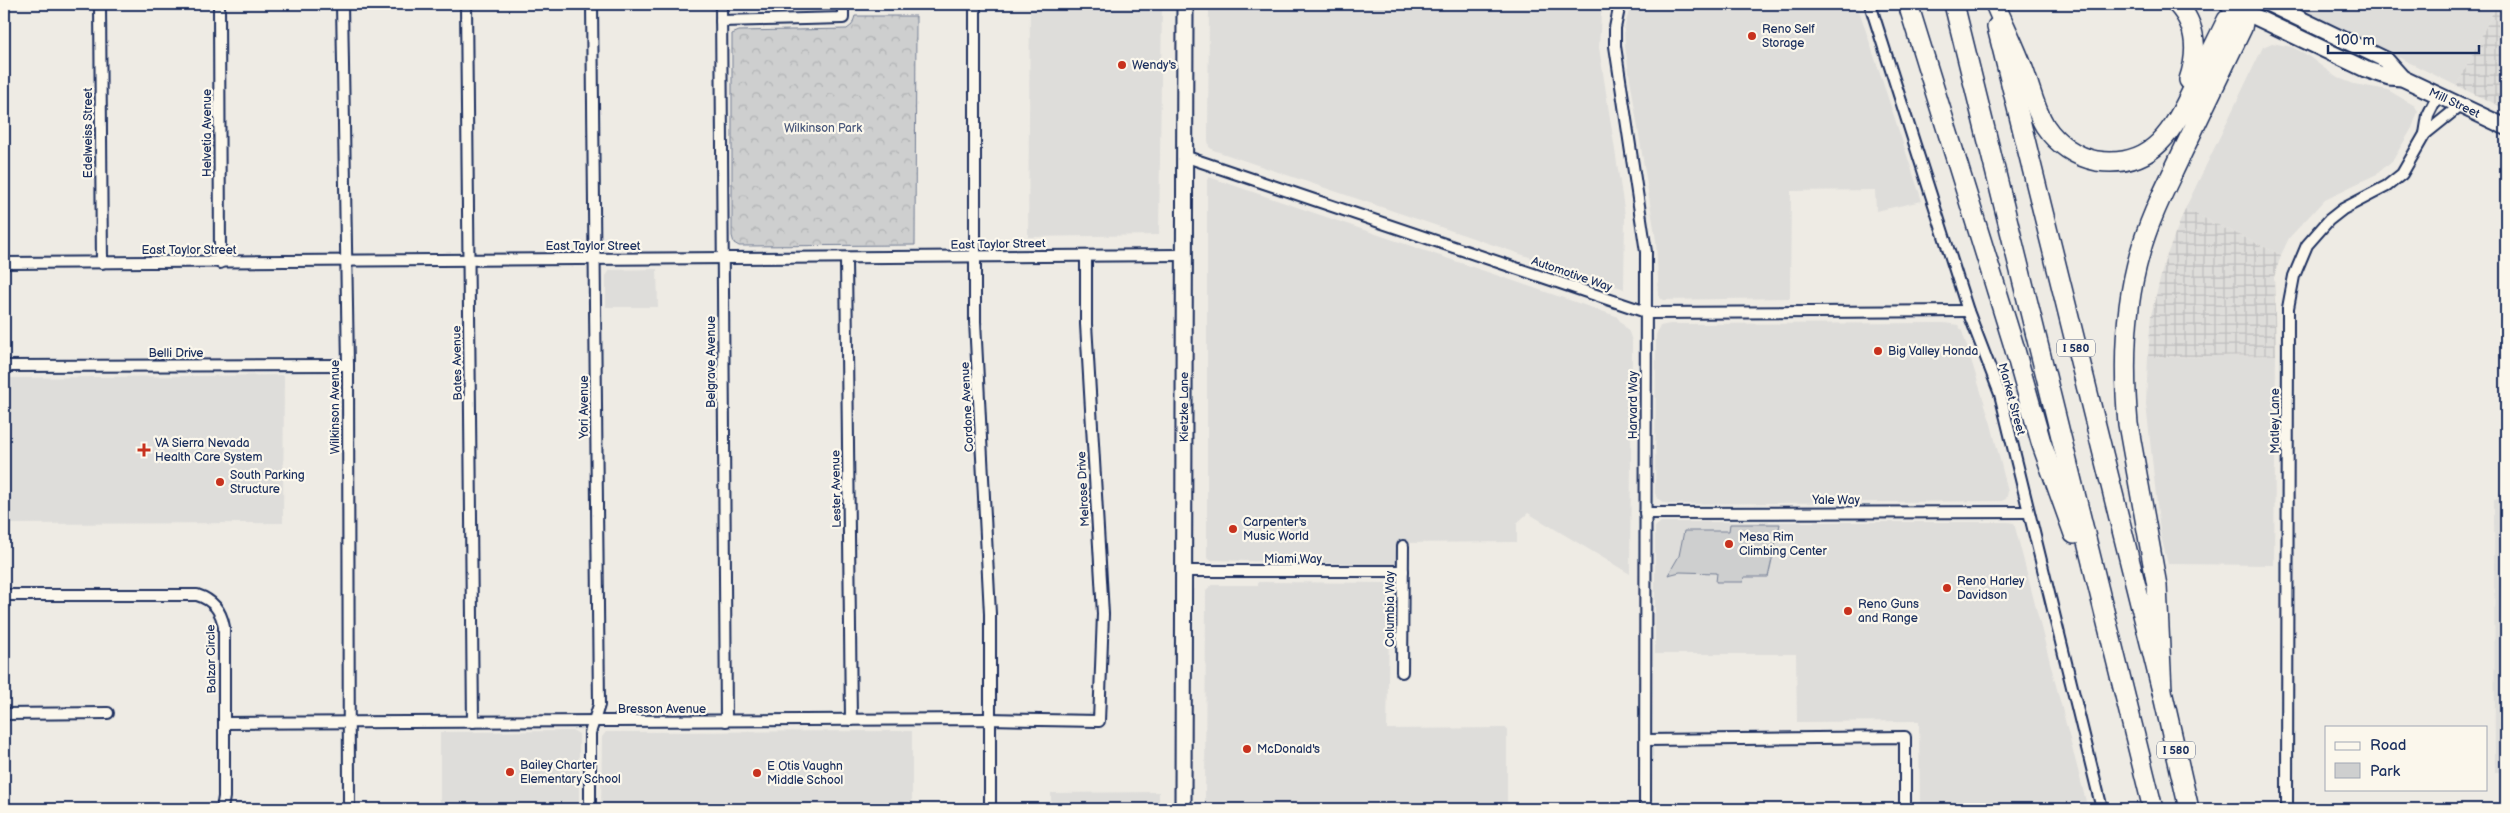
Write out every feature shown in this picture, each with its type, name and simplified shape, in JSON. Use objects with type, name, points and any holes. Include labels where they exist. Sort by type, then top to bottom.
[{"type":"highway","points":[[1908,4],[2050,471],[2096,583]]},
{"type":"highway","name":"I 580","points":[[1954,4],[2153,809]]},
{"type":"highway","points":[[1993,4],[2022,64],[2039,115],[2050,133],[2065,148],[2093,160],[2111,162],[2129,160],[2156,146],[2177,122],[2227,20],[2234,14],[2247,8]]},
{"type":"highway","name":"I 580","points":[[1993,4],[2162,691],[2189,809]]},
{"type":"highway","points":[[2176,4],[2189,22],[2195,38],[2193,68],[2177,122]]},
{"type":"highway","points":[[2162,691],[2156,586],[2128,424],[2125,375],[2129,310],[2138,260],[2152,216],[2242,28],[2247,8]]},
{"type":"main road","name":"Kietzke Lane","points":[[1183,809],[1185,4]]},
{"type":"main road","name":"Mill Street","points":[[2228,4],[2247,8],[2365,69],[2380,75],[2402,78],[2506,127]]},
{"type":"main road","name":"Mill Street","points":[[2269,4],[2386,60],[2402,78]]},
{"type":"street","name":"Edelweiss Street","points":[[100,4],[102,263]]},
{"type":"street","name":"Helvetia Avenue","points":[[219,4],[220,262]]},
{"type":"street","name":"Wilkinson Avenue","points":[[342,4],[344,262],[348,365],[349,809]]},
{"type":"street","name":"Bates Avenue","points":[[466,4],[473,722]]},
{"type":"street","name":"Yori Avenue","points":[[590,809],[590,733],[599,705],[592,4]]},
{"type":"street","name":"Belgrave Avenue","points":[[721,4],[726,720]]},
{"type":"street","points":[[721,21],[843,18],[843,4]]},
{"type":"street","name":"Cordone Avenue","points":[[975,4],[975,321],[990,614],[990,809]]},
{"type":"street","name":"Harvard Way","points":[[1620,4],[1615,28],[1614,46],[1646,252],[1645,809]]},
{"type":"street","name":"Market Street","points":[[1870,4],[1968,311],[2000,394],[2102,809]]},
{"type":"street","name":"Matley Lane","points":[[2286,809],[2288,308],[2294,276],[2299,261],[2317,232],[2343,209],[2375,194],[2402,174],[2425,134],[2428,115],[2438,94]]},
{"type":"street","points":[[2425,134],[2461,105]]},
{"type":"street","name":"Automotive Way","points":[[1184,156],[1646,312],[1968,311]]},
{"type":"street","name":"East Taylor Street","points":[[4,262],[344,262],[596,258],[846,259],[1183,255]]},
{"type":"street","name":"Melrose Drive","points":[[1086,256],[1086,324],[1103,614],[1099,721]]},
{"type":"street","name":"Lester Avenue","points":[[846,259],[851,720]]},
{"type":"street","name":"Belli Drive","points":[[4,366],[348,365]]},
{"type":"street","name":"Yale Way","points":[[1645,513],[2028,512]]},
{"type":"street","name":"Columbia Way","points":[[1402,672],[1403,546]]},
{"type":"street","name":"Miami Way","points":[[1183,571],[1403,571]]},
{"type":"street","name":"Balzar Circle","points":[[4,595],[197,595],[206,598],[219,610],[224,627],[224,797],[222,809]]},
{"type":"street","points":[[4,714],[108,713]]},
{"type":"street","name":"Bresson Avenue","points":[[224,723],[989,718],[1099,721]]},
{"type":"street","points":[[1646,740],[1905,737],[1905,809]]},
{"type":"shaded area","points":[[1030,4],[1162,4],[1159,235],[1028,237]]},
{"type":"shaded area","points":[[1209,4],[1605,4],[1601,14],[1599,47],[1625,215],[1624,289],[1213,150],[1209,147],[1208,139]]},
{"type":"shaded area","points":[[1631,4],[1857,4],[1922,201],[1876,211],[1875,190],[1791,191],[1790,298],[1664,300],[1659,298],[1656,241],[1625,47],[1624,29]]},
{"type":"shaded area","points":[[2290,4],[2497,4],[2457,86]]},
{"type":"shaded area","points":[[2497,4],[2506,4],[2506,109],[2457,86]]},
{"type":"shaded area","points":[[2272,43],[2292,47],[2304,53],[2336,77],[2354,84],[2388,90],[2415,106],[2418,112],[2412,128],[2393,160],[2377,174],[2325,199],[2289,238],[2281,255],[2185,209],[2263,47]]},
{"type":"shaded area","points":[[1209,177],[1616,316],[1629,332],[1632,341],[1630,574],[1528,513],[1517,523],[1517,542],[1399,543],[1399,565],[1210,560],[1207,558],[1207,180]]},
{"type":"shaded area","points":[[2185,209],[2281,255],[2274,277],[2276,355],[2148,357],[2151,315],[2165,260]]},
{"type":"shaded area","points":[[657,269],[658,307],[606,307],[606,276],[610,270]]},
{"type":"shaded area","points":[[1944,323],[1958,325],[1962,331],[1991,424],[2008,492],[2006,499],[2002,501],[1671,504],[1664,503],[1657,498],[1655,493],[1656,335],[1660,326],[1670,324]]},
{"type":"shaded area","points":[[2276,355],[2274,565],[2168,564],[2160,532],[2146,404],[2148,357]]},
{"type":"shaded area","name":"VA Sierra Nevada Health Care System","points":[[284,375],[283,523],[4,524],[4,378]]},
{"type":"shaded area","points":[[2506,498],[2506,772],[2495,772],[2494,499]]},
{"type":"shaded area","points":[[1661,522],[2014,523],[2088,809],[1920,809],[1919,721],[1797,722],[1796,654],[1655,654],[1655,527]]},
{"type":"shaded area","points":[[1258,582],[1390,583],[1387,729],[1507,728],[1507,809],[1205,809],[1206,590],[1212,585],[1258,585]]},
{"type":"shaded area","name":"Bailey Charter Elementary School","points":[[574,731],[579,734],[579,809],[440,809],[440,732]]},
{"type":"shaded area","name":"E Otis Vaughn Middle School","points":[[912,731],[912,809],[601,809],[602,737],[606,732]]},
{"type":"shaded area","points":[[1159,792],[1159,809],[1051,809],[1051,793]]},
{"type":"green space","name":"Wilkinson Park","points":[[855,16],[916,16],[915,245],[739,246],[734,243],[732,236],[732,34],[739,31],[847,29],[852,25]]},
{"type":"green space","name":"Mesa Rim Climbing Center","points":[[1730,524],[1780,524],[1768,577],[1744,577],[1743,582],[1716,582],[1717,573],[1680,572],[1668,575],[1679,556],[1684,531],[1729,531]]},
{"type":"place","name":"Reno Self Storage","points":[[1752,36]]},
{"type":"place","name":"Wendy's","points":[[1122,65]]},
{"type":"place","name":"Big Valley Honda","points":[[1878,351]]},
{"type":"place","name":"VA Sierra Nevada Health Care System","points":[[144,450]]},
{"type":"place","name":"South Parking Structure","points":[[220,482]]},
{"type":"place","name":"Carpenter's Music World","points":[[1233,529]]},
{"type":"place","name":"Mesa Rim Climbing Center","points":[[1729,544]]},
{"type":"place","name":"Reno Harley Davidson","points":[[1947,588]]},
{"type":"place","name":"Reno Guns and Range","points":[[1848,611]]},
{"type":"place","name":"McDonald's","points":[[1247,749]]},
{"type":"place","name":"Bailey Charter Elementary School","points":[[510,772]]},
{"type":"place","name":"E Otis Vaughn Middle School","points":[[757,773]]}]
